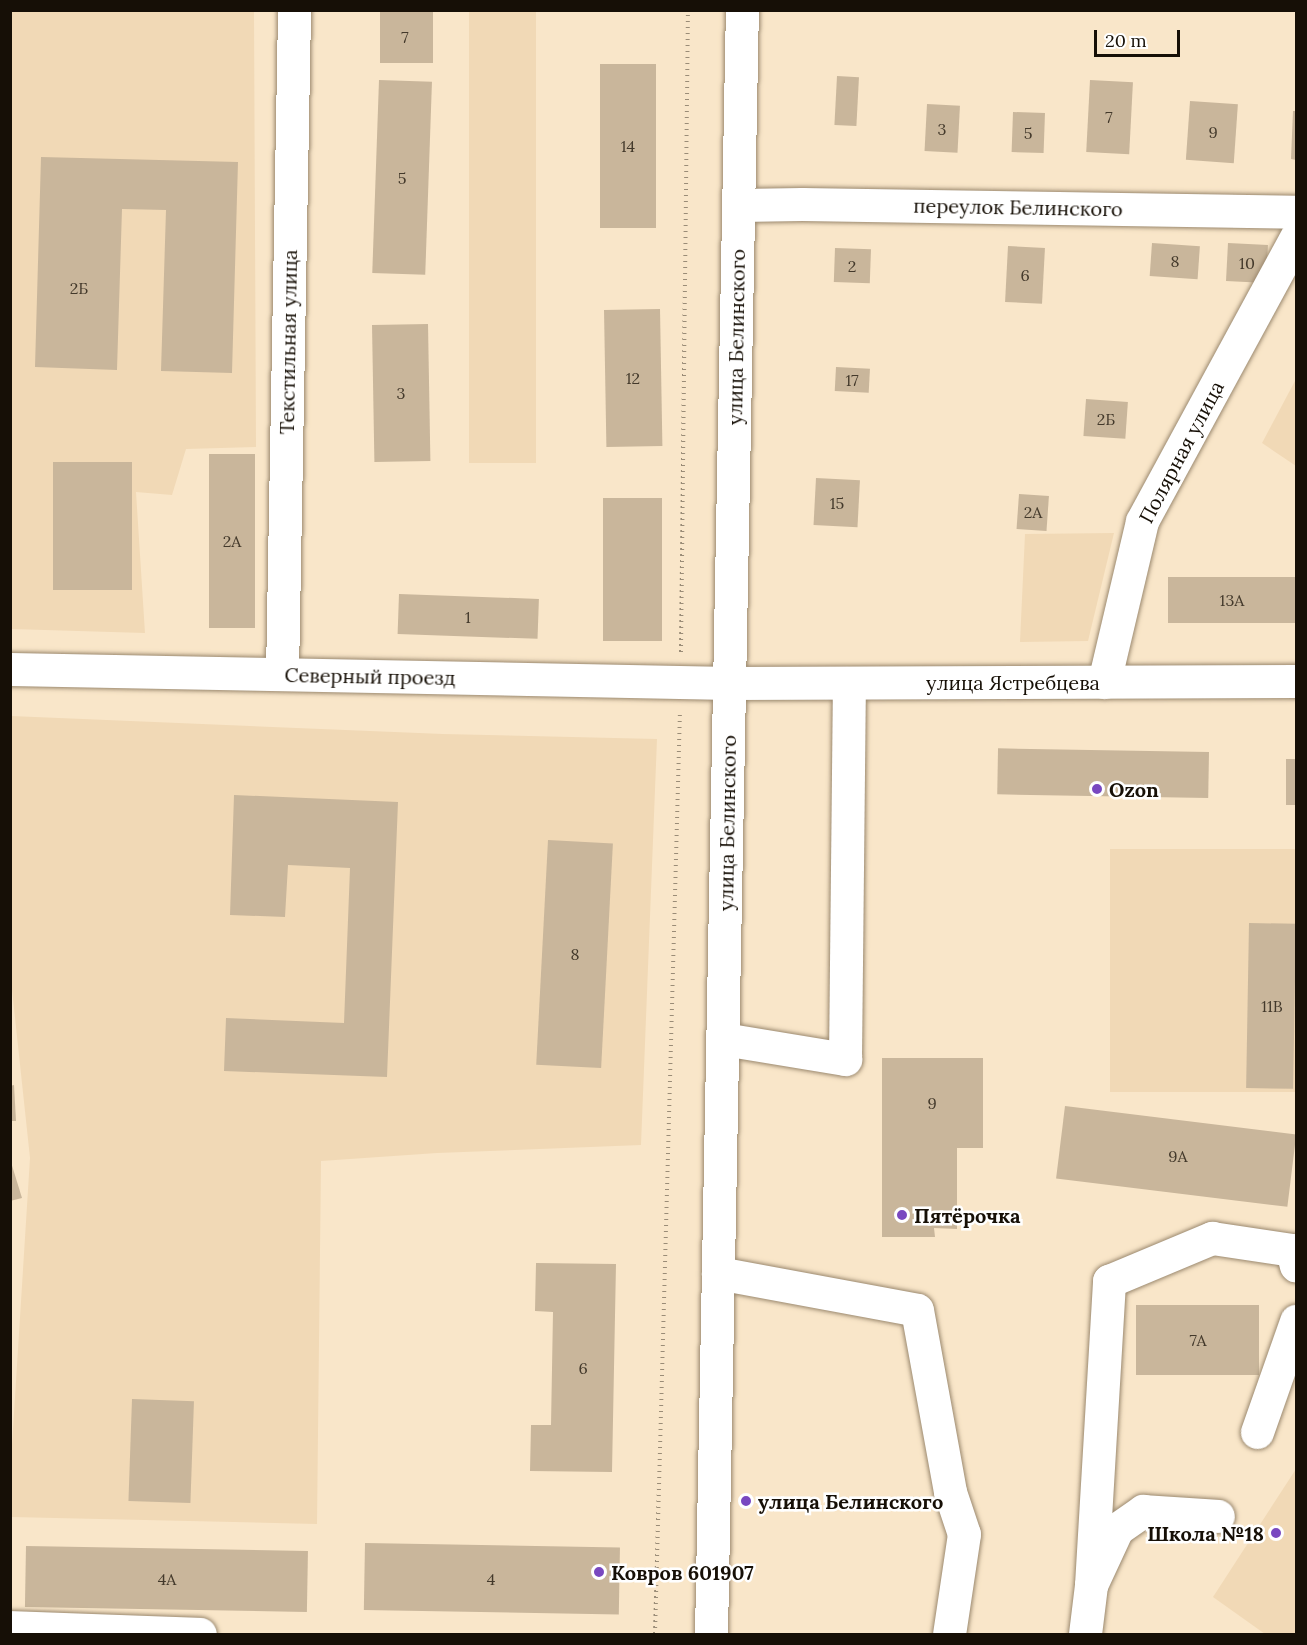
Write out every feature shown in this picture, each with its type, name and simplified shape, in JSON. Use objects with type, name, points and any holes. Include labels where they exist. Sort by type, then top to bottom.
[{"type":"street","name":"Текстильная улица","points":[[282,674],[294,10]]},
{"type":"street","name":"улица Белинского","points":[[711,1635],[742,10]]},
{"type":"street","name":"переулок Белинского","points":[[739,205],[1296,212]]},
{"type":"street","name":"Полярная улица","points":[[1104,682],[1142,521],[1296,237]]},
{"type":"street","name":"Северный проезд","points":[[10,669],[730,683]]},
{"type":"street","name":"улица Ястребцева","points":[[730,683],[1296,681]]},
{"type":"street","points":[[723,1039],[845,1059],[849,683]]},
{"type":"street","points":[[1085,1635],[1109,1281],[1212,1238],[1292,1250],[1296,1266]]},
{"type":"street","points":[[718,1273],[917,1310],[950,1492],[964,1534],[949,1635]]},
{"type":"street","points":[[1257,1432],[1296,1321]]},
{"type":"street","points":[[1090,1585],[1117,1529],[1143,1511],[1218,1516]]},
{"type":"street","points":[[10,1627],[200,1635]]},
{"type":"path","points":[[681,654],[688,10]]},
{"type":"path","points":[[655,1635],[680,711]]},
{"type":"shaded area","points":[[11,11],[254,11],[256,447],[186,449],[172,495],[136,492],[145,633],[11,629]]},
{"type":"shaded area","points":[[469,11],[536,11],[536,463],[469,463]]},
{"type":"shaded area","points":[[1296,379],[1296,466],[1262,443]]},
{"type":"shaded area","points":[[1114,533],[1088,641],[1020,642],[1025,534]]},
{"type":"shaded area","points":[[11,716],[443,734],[657,739],[641,1145],[437,1153],[321,1161],[317,1524],[11,1517],[11,1461],[30,1158],[10,971]]},
{"type":"shaded area","points":[[1110,849],[1296,849],[1296,1092],[1110,1092]]},
{"type":"shaded area","name":"Школа №18","points":[[1296,1469],[1296,1634],[1265,1634],[1213,1597]]},
{"type":"building","points":[[380,10],[433,10],[433,63],[380,63]]},
{"type":"building","points":[[600,64],[656,64],[656,228],[600,228]]},
{"type":"building","points":[[837,76],[859,77],[856,126],[834,125]]},
{"type":"building","points":[[379,80],[432,82],[425,275],[372,273]]},
{"type":"building","points":[[1090,80],[1133,82],[1129,154],[1086,152]]},
{"type":"building","points":[[1190,101],[1238,104],[1234,163],[1186,160]]},
{"type":"building","points":[[927,104],[960,106],[957,153],[925,151]]},
{"type":"building","points":[[1293,111],[1296,111],[1296,160],[1291,159]]},
{"type":"building","points":[[1013,112],[1045,113],[1044,153],[1012,152]]},
{"type":"building","points":[[41,157],[238,162],[232,373],[161,371],[166,210],[122,209],[117,370],[35,367]]},
{"type":"building","points":[[1152,243],[1200,246],[1198,279],[1150,276]]},
{"type":"building","points":[[1228,243],[1268,245],[1266,283],[1226,281]]},
{"type":"building","points":[[1008,246],[1045,248],[1042,304],[1005,302]]},
{"type":"building","points":[[835,248],[871,249],[870,283],[834,282]]},
{"type":"building","points":[[660,309],[662,446],[606,447],[604,310]]},
{"type":"building","points":[[428,324],[430,461],[374,462],[372,325]]},
{"type":"building","points":[[836,367],[870,369],[869,393],[835,391]]},
{"type":"building","points":[[1086,399],[1128,402],[1125,439],[1083,436]]},
{"type":"building","points":[[209,454],[255,454],[255,628],[209,628]]},
{"type":"building","points":[[53,462],[132,462],[132,590],[53,590]]},
{"type":"building","points":[[816,478],[860,480],[857,527],[814,525]]},
{"type":"building","points":[[1019,494],[1049,496],[1046,531],[1017,529]]},
{"type":"building","points":[[603,498],[662,498],[662,641],[603,641]]},
{"type":"building","points":[[1168,577],[1296,577],[1296,623],[1168,623]]},
{"type":"building","points":[[399,594],[539,599],[538,639],[398,634]]},
{"type":"building","points":[[998,748],[1209,752],[1208,798],[997,794]]},
{"type":"building","points":[[1286,759],[1296,759],[1296,805],[1286,805]]},
{"type":"building","points":[[234,795],[398,802],[387,1077],[224,1071],[226,1018],[344,1023],[350,868],[288,865],[285,917],[230,915]]},
{"type":"building","points":[[548,840],[613,843],[601,1068],[536,1065]]},
{"type":"building","points":[[1249,923],[1296,924],[1293,1089],[1246,1088]]},
{"type":"building","points":[[882,1058],[983,1058],[983,1148],[957,1148],[957,1229],[934,1228],[935,1237],[882,1237]]},
{"type":"building","points":[[14,1085],[16,1121],[10,1121],[10,1086]]},
{"type":"building","points":[[1065,1106],[1296,1134],[1287,1207],[1056,1178]]},
{"type":"building","points":[[10,1159],[22,1198],[10,1201]]},
{"type":"building","points":[[536,1263],[616,1264],[612,1472],[530,1471],[531,1425],[551,1425],[553,1312],[535,1311]]},
{"type":"building","points":[[1136,1305],[1259,1305],[1259,1375],[1136,1375]]},
{"type":"building","points":[[132,1399],[194,1401],[190,1503],[128,1501]]},
{"type":"building","points":[[365,1543],[620,1547],[619,1614],[364,1610]]},
{"type":"building","points":[[26,1546],[308,1551],[307,1612],[25,1607]]},
{"type":"place","name":"Ozon","points":[[1097,789]]},
{"type":"place","name":"Пятёрочка","points":[[902,1215]]},
{"type":"place","name":"улица Белинского","points":[[746,1501]]},
{"type":"place","name":"Школа №18","points":[[1276,1533]]},
{"type":"place","name":"Ковров 601907","points":[[599,1572]]}]
